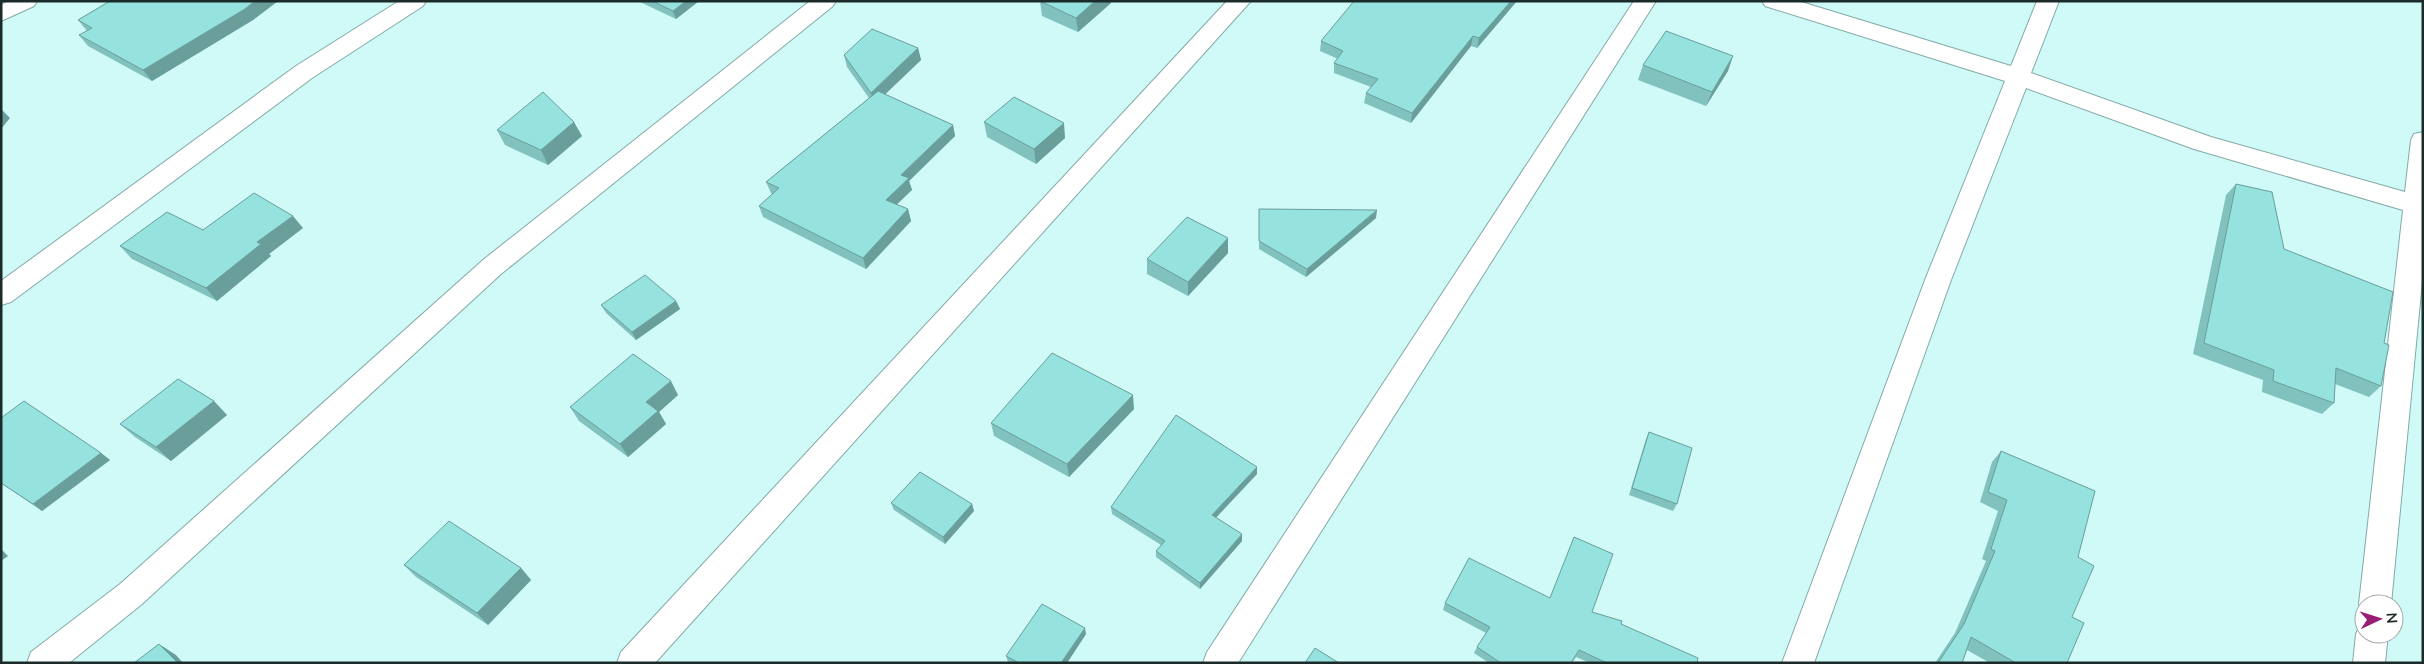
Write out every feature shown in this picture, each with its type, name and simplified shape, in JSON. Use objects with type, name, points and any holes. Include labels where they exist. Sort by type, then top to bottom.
[{"type":"street","points":[[1,14],[26,1]]},
{"type":"street","points":[[1,295],[304,72],[415,1]]},
{"type":"street","points":[[43,663],[131,594],[492,267],[825,1]]},
{"type":"street","points":[[633,663],[1240,1]]},
{"type":"street","points":[[1219,663],[1645,1]]},
{"type":"street","points":[[1773,1],[2019,77],[2203,144],[2420,205]]},
{"type":"street","points":[[1798,663],[1938,280],[2048,1]]},
{"type":"street","points":[[2375,594],[2420,205],[2423,140]]},
{"type":"street","points":[[2369,663],[2371,644]]},
{"type":"building","points":[[110,1],[255,1],[245,9],[143,70],[79,35],[92,28],[78,20]]},
{"type":"building","points":[[652,1],[686,1],[673,11]]},
{"type":"building","points":[[1040,1],[1095,1],[1076,18]]},
{"type":"building","points":[[1354,1],[1511,1],[1479,38],[1473,36],[1412,113],[1366,93],[1378,79],[1334,63],[1343,51],[1321,41]]},
{"type":"building","points":[[872,29],[918,48],[871,93],[844,55]]},
{"type":"building","points":[[1666,31],[1733,56],[1712,92],[1643,65]]},
{"type":"building","points":[[878,91],[953,125],[901,175],[909,178],[886,200],[908,209],[863,258],[759,206],[779,188],[766,182]]},
{"type":"building","points":[[543,92],[574,122],[541,150],[497,130]]},
{"type":"building","points":[[1014,97],[1064,123],[1034,149],[984,122]]},
{"type":"building","points":[[2236,184],[2272,192],[2284,249],[2393,292],[2384,343],[2389,345],[2381,386],[2336,368],[2334,403],[2273,381],[2274,370],[2204,343]]},
{"type":"building","points":[[254,193],[293,216],[257,242],[261,244],[206,288],[120,246],[167,212],[203,230]]},
{"type":"building","points":[[1259,209],[1377,210],[1307,269],[1259,241]]},
{"type":"building","points":[[1187,217],[1228,238],[1188,282],[1147,259]]},
{"type":"building","points":[[645,275],[676,301],[632,332],[601,305]]},
{"type":"building","points":[[1052,353],[1133,395],[1067,464],[991,423]]},
{"type":"building","points":[[633,354],[671,381],[646,402],[658,411],[620,444],[570,407]]},
{"type":"building","points":[[178,379],[214,401],[156,447],[120,424]]},
{"type":"building","points":[[24,401],[101,453],[33,504],[1,483],[1,418]]},
{"type":"building","points":[[1176,415],[1257,467],[1212,515],[1242,534],[1200,583],[1156,551],[1165,541],[1111,507]]},
{"type":"building","points":[[1649,432],[1692,448],[1677,504],[1632,488]]},
{"type":"building","points":[[2001,451],[2095,491],[2078,557],[2094,566],[2072,617],[2084,623],[2067,663],[2016,663],[1971,637],[1962,663],[1938,663],[1964,624],[1995,551],[1991,549],[2007,500],[1988,492]]},
{"type":"building","points":[[920,472],[972,504],[943,537],[891,503]]},
{"type":"building","points":[[449,521],[521,568],[477,613],[404,565]]},
{"type":"building","points":[[1574,537],[1613,554],[1592,612],[1622,621],[1621,624],[1698,658],[1697,663],[1607,663],[1579,650],[1571,663],[1501,663],[1477,647],[1490,627],[1445,603],[1469,558],[1550,598]]},
{"type":"building","points":[[1042,604],[1085,628],[1061,663],[1019,663],[1006,656]]},
{"type":"building","points":[[159,644],[178,663],[134,663]]},
{"type":"building","points":[[1315,648],[1339,663],[1305,663]]}]
